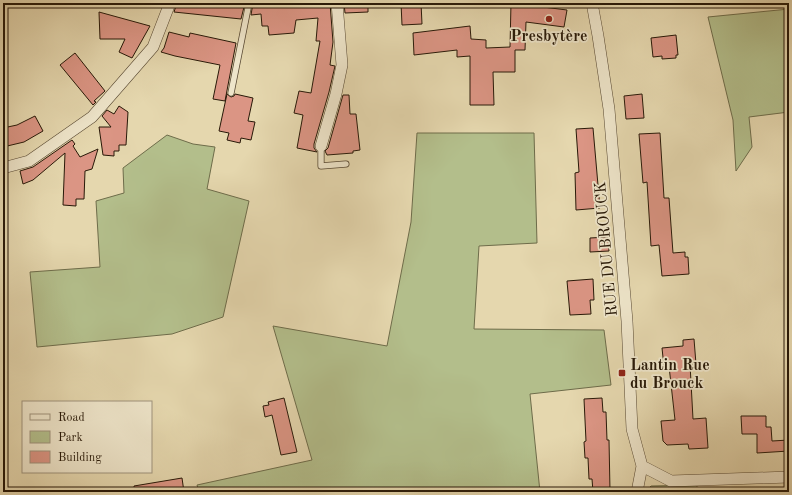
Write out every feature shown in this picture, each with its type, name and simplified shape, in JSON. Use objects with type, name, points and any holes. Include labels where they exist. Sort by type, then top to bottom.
[{"type":"street","points":[[3,168],[29,161],[92,117],[153,47],[170,3]]},
{"type":"street","points":[[321,146],[336,94],[342,65],[337,3]]},
{"type":"street","name":"RUE DU BROUCK","points":[[592,3],[609,109],[627,321],[632,429],[642,466],[637,492]]},
{"type":"street","points":[[642,466],[671,481],[789,478]]},
{"type":"lane","points":[[232,93],[249,3]]},
{"type":"lane","points":[[321,146],[321,166],[346,164]]},
{"type":"green space","points":[[789,9],[789,112],[749,117],[752,147],[736,171],[733,120],[708,17]]},
{"type":"green space","points":[[417,133],[534,133],[537,243],[479,246],[474,329],[604,330],[611,385],[530,394],[540,492],[199,492],[197,485],[312,460],[273,326],[387,346],[411,222]]},
{"type":"green space","points":[[167,135],[193,144],[215,147],[207,189],[249,201],[223,317],[172,334],[37,347],[30,272],[100,267],[96,201],[124,193],[123,168]]},
{"type":"green space","points":[[697,485],[697,492],[645,492],[651,486]]},
{"type":"building","points":[[177,3],[245,3],[241,19],[174,12]]},
{"type":"building","points":[[253,3],[330,3],[333,42],[330,65],[335,66],[314,144],[314,148],[317,152],[297,148],[303,115],[294,113],[299,91],[311,93],[320,41],[316,41],[318,18],[296,20],[294,33],[269,35],[268,26],[262,26],[261,14],[251,15]]},
{"type":"building","points":[[344,3],[368,3],[368,12],[345,13]]},
{"type":"building","points":[[401,3],[421,3],[422,24],[402,25]]},
{"type":"building","points":[[511,3],[567,10],[564,27],[526,22],[525,50],[515,50],[515,72],[493,72],[494,105],[470,105],[470,56],[457,57],[457,50],[414,55],[413,33],[470,26],[471,39],[486,40],[486,48],[510,47]]},
{"type":"building","points":[[99,12],[150,26],[132,58],[119,52],[125,39],[100,39]]},
{"type":"building","points":[[169,32],[189,37],[190,33],[236,43],[225,101],[213,99],[220,65],[161,52],[164,48]]},
{"type":"building","points":[[676,35],[678,55],[676,55],[676,58],[662,59],[662,56],[653,57],[651,38]]},
{"type":"building","points":[[75,53],[105,91],[94,101],[96,102],[93,105],[60,65]]},
{"type":"building","points":[[227,94],[231,97],[235,94],[253,98],[248,121],[255,122],[251,140],[241,138],[240,143],[227,140],[229,133],[219,131]]},
{"type":"building","points":[[642,94],[644,118],[626,119],[624,96]]},
{"type":"building","points":[[343,95],[349,95],[350,114],[356,114],[360,150],[353,151],[353,153],[327,155],[325,151],[328,148]]},
{"type":"building","points":[[119,106],[128,112],[126,145],[119,145],[119,151],[114,151],[114,156],[103,155],[99,127],[111,127],[102,116],[107,110],[114,114]]},
{"type":"building","points":[[35,116],[43,131],[24,142],[3,147],[3,128],[17,125]]},
{"type":"building","points":[[593,128],[600,208],[576,210],[575,173],[579,172],[576,129]]},
{"type":"building","points":[[660,133],[664,198],[669,198],[673,253],[685,252],[685,257],[688,257],[689,274],[662,276],[659,245],[651,246],[647,182],[643,183],[639,134]]},
{"type":"building","points":[[72,140],[75,144],[73,146],[80,157],[98,149],[92,169],[85,171],[84,199],[76,199],[76,206],[63,205],[65,153],[33,180],[23,184],[20,171],[33,167]]},
{"type":"building","points":[[608,237],[609,251],[590,252],[590,238]]},
{"type":"building","points":[[593,279],[594,300],[590,300],[591,314],[570,315],[567,281]]},
{"type":"building","points":[[694,339],[696,364],[690,364],[693,419],[706,418],[708,448],[689,449],[688,444],[667,445],[663,441],[661,421],[675,420],[669,366],[664,367],[662,348],[683,346],[683,340]]},
{"type":"building","points":[[284,398],[297,452],[281,455],[272,415],[265,417],[263,406],[269,405],[268,402]]},
{"type":"building","points":[[602,398],[603,412],[606,412],[607,440],[609,440],[610,491],[593,492],[592,479],[589,479],[588,458],[585,458],[584,442],[586,441],[584,399]]},
{"type":"building","points":[[741,416],[766,416],[766,427],[771,427],[772,441],[789,440],[789,451],[757,453],[757,434],[742,434]]},
{"type":"building","points":[[182,478],[184,492],[134,492],[134,486]]},
{"type":"place","name":"Presbytère","points":[[549,19]]},
{"type":"place","name":"Lantin Rue du Brouck","points":[[622,373]]}]
